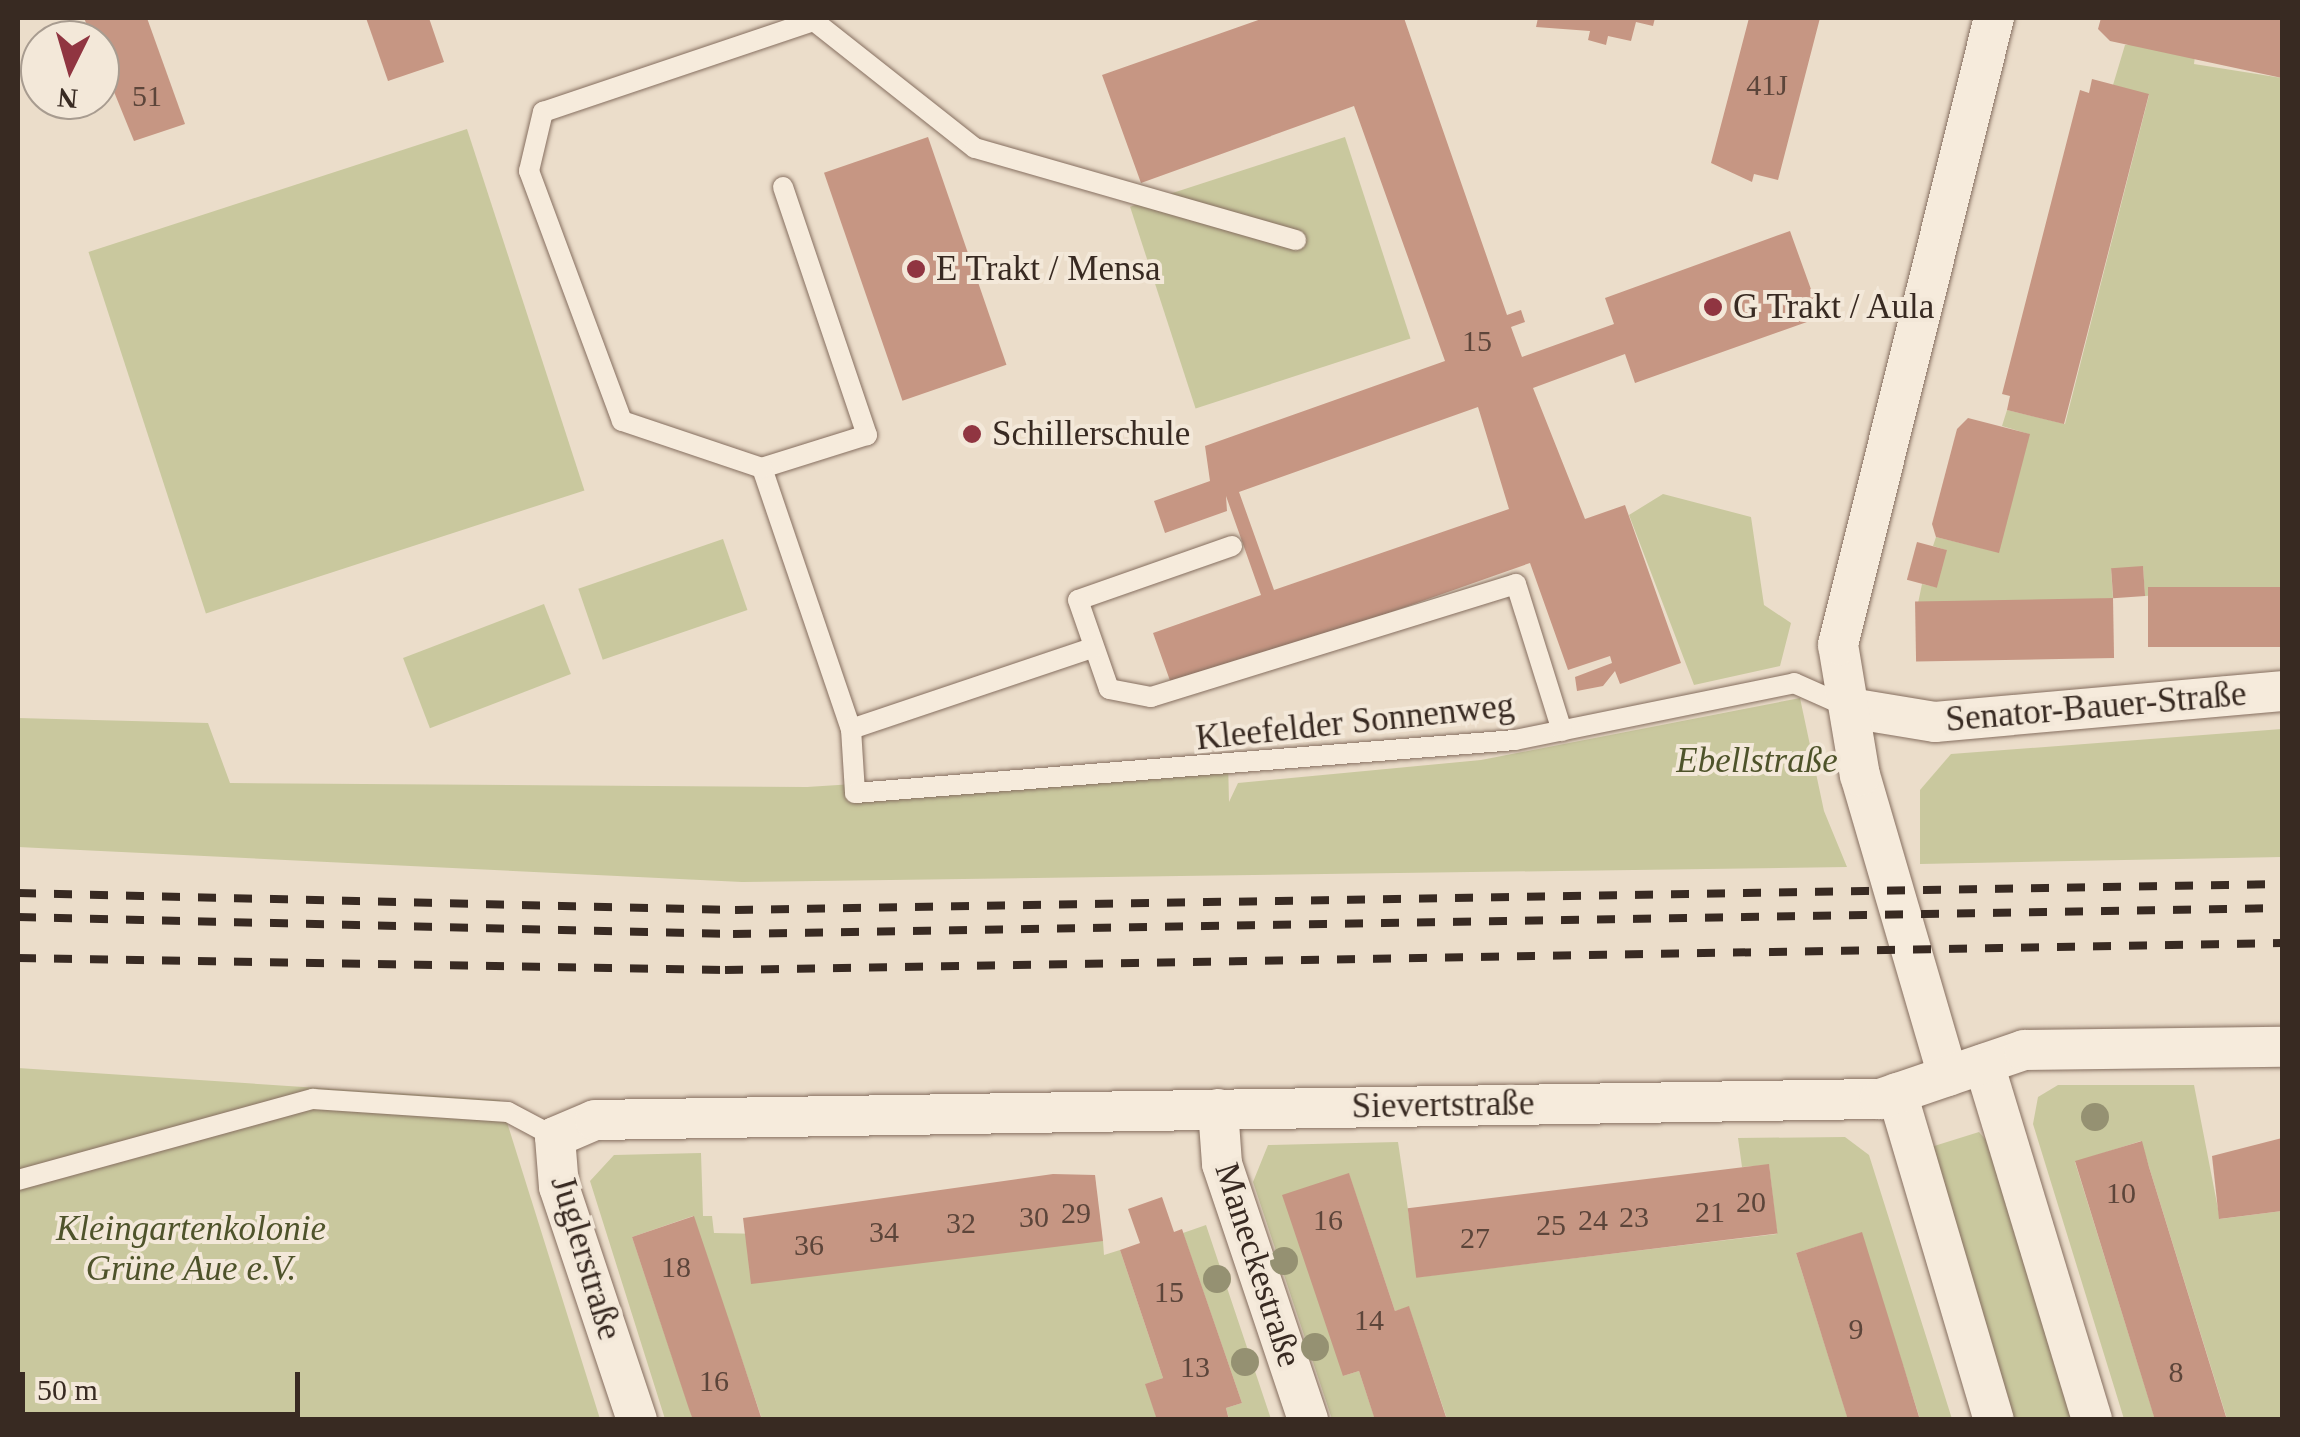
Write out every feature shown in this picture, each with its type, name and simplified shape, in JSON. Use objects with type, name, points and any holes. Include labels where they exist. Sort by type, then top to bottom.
[{"type":"street","points":[[1994,18],[1838,644],[1878,845],[1966,1070],[2092,1420]]},
{"type":"street","name":"Senator-Bauer-Straße","points":[[1850,708],[1935,722],[2282,692]]},
{"type":"street","name":"Sievertstraße","points":[[595,1120],[1896,1093],[2024,1050],[2282,1046]]},
{"type":"street","points":[[1896,1093],[1994,1420]]},
{"type":"street","name":"Maneckestraße","points":[[1218,1109],[1222,1164],[1308,1420]]},
{"type":"street","name":"Juglerstraße","points":[[595,1120],[555,1138],[560,1188],[637,1420]]},
{"type":"lane","points":[[783,187],[867,436],[762,468],[622,421],[528,171],[542,112],[814,21],[975,148],[1296,240]]},
{"type":"lane","points":[[762,468],[851,729],[1094,646]]},
{"type":"lane","points":[[1232,546],[1078,600],[1109,689],[1151,697],[1516,584],[1562,731]]},
{"type":"lane","name":"Kleefelder Sonnenweg","points":[[851,729],[855,793],[1228,769],[1562,731],[1794,683],[1850,708]]},
{"type":"lane","points":[[18,1180],[313,1100],[508,1112],[555,1138]]},
{"type":"green space","points":[[2143,42],[2195,56],[2194,64],[2282,78],[2282,587],[2145,596],[2143,567],[2111,569],[2113,598],[1916,613],[1922,584],[1936,587],[1946,550],[1933,546],[1936,537],[1998,552],[2029,434],[2002,426],[2007,410],[2065,424],[2149,95],[2113,85],[2125,45]]},
{"type":"green space","points":[[467,129],[584,490],[206,613],[88,252]]},
{"type":"green space","points":[[1345,137],[1411,339],[1196,408],[1130,207]]},
{"type":"green space","points":[[1663,494],[1751,517],[1764,605],[1791,623],[1780,666],[1694,685],[1629,515]]},
{"type":"green space","points":[[723,539],[747,610],[603,660],[578,589]]},
{"type":"green space","points":[[544,604],[571,674],[430,728],[403,658]]},
{"type":"green space","name":"Ebellstraße","points":[[1800,698],[1824,811],[1847,867],[742,882],[18,847],[18,718],[208,723],[230,783],[807,787],[1228,760],[1229,802],[1238,783],[1481,760]]},
{"type":"green space","points":[[2282,729],[2282,857],[1920,864],[1920,790],[1951,754]]},
{"type":"green space","name":"Kleingartenkolonie Grüne Aue e.V.","points":[[18,1068],[500,1100],[600,1419],[18,1419]]},
{"type":"green space","points":[[2058,1085],[2194,1085],[2220,1219],[2282,1211],[2282,1419],[2227,1419],[2141,1141],[2075,1162],[2155,1419],[2124,1419],[2033,1124],[2038,1097]]},
{"type":"green space","points":[[1979,1132],[1992,1147],[2077,1419],[2006,1419],[1931,1147]]},
{"type":"green space","points":[[1845,1137],[1869,1155],[1952,1419],[1920,1419],[1861,1233],[1796,1253],[1848,1419],[1447,1419],[1409,1307],[1395,1311],[1349,1174],[1343,1376],[1359,1371],[1375,1419],[1332,1419],[1253,1182],[1268,1145],[1398,1142],[1418,1277],[1777,1234],[1769,1165],[1742,1167],[1738,1138]]},
{"type":"green space","points":[[701,1153],[703,1216],[712,1216],[714,1233],[1103,1241],[1104,1255],[1120,1250],[1163,1378],[1146,1384],[1157,1419],[762,1419],[693,1216],[632,1237],[693,1419],[665,1419],[590,1181],[614,1155]]},
{"type":"green space","points":[[1206,1225],[1271,1419],[1229,1419],[1226,1408],[1242,1403],[1183,1233]]},
{"type":"building","points":[[147,18],[185,124],[134,141],[120,107],[120,20],[85,20]]},
{"type":"building","points":[[366,18],[429,18],[444,62],[388,81]]},
{"type":"building","points":[[1264,18],[1404,18],[1507,315],[1521,310],[1525,322],[1511,327],[1522,357],[1614,324],[1605,298],[1790,231],[1821,317],[1635,383],[1625,354],[1533,388],[1585,519],[1625,505],[1681,663],[1620,684],[1615,671],[1603,686],[1577,691],[1575,677],[1612,663],[1610,656],[1568,670],[1530,563],[1173,689],[1153,633],[1261,595],[1226,496],[1227,511],[1165,533],[1154,501],[1210,481],[1205,446],[1445,361],[1354,106],[1141,183],[1102,75]],"holes":[[[1478,407],[1509,509],[1274,590],[1239,492]]]},
{"type":"building","points":[[1538,18],[1655,18],[1653,26],[1636,22],[1631,41],[1608,36],[1606,45],[1588,40],[1590,31],[1536,27]]},
{"type":"building","points":[[1749,18],[1820,18],[1778,180],[1754,174],[1752,182],[1711,163]]},
{"type":"building","points":[[2101,18],[2282,18],[2282,78],[2110,41],[2098,29]]},
{"type":"building","points":[[2092,79],[2149,94],[2064,424],[2007,410],[2010,396],[2002,394],[2080,90],[2089,93]]},
{"type":"building","name":"E Trakt / Mensa","points":[[928,137],[1006,365],[902,401],[824,173]]},
{"type":"building","points":[[1968,418],[2030,434],[1999,553],[1936,537],[1932,524],[1957,429]]},
{"type":"building","points":[[1917,542],[1947,550],[1937,588],[1907,580]]},
{"type":"building","points":[[2143,566],[2145,596],[2113,598],[2111,568]]},
{"type":"building","points":[[2148,587],[2282,587],[2282,647],[2148,647]]},
{"type":"building","points":[[2113,598],[2114,658],[1916,661],[1915,601]]},
{"type":"building","points":[[2282,1138],[2282,1211],[2219,1219],[2212,1156]]},
{"type":"building","points":[[2142,1141],[2227,1420],[2155,1420],[2075,1161]]},
{"type":"building","points":[[1769,1164],[1778,1233],[1416,1278],[1408,1208]]},
{"type":"building","points":[[1349,1173],[1395,1311],[1409,1306],[1447,1420],[1375,1420],[1359,1371],[1343,1376],[1282,1195]]},
{"type":"building","points":[[1053,1174],[1095,1175],[1103,1241],[751,1284],[743,1218]]},
{"type":"building","points":[[1162,1197],[1174,1232],[1182,1229],[1242,1403],[1226,1408],[1229,1420],[1157,1420],[1145,1384],[1163,1378],[1120,1250],[1140,1243],[1128,1209]]},
{"type":"building","points":[[694,1216],[762,1420],[693,1420],[689,1409],[632,1237]]},
{"type":"building","points":[[1862,1232],[1920,1420],[1848,1420],[1796,1253]]},
{"type":"railway","points":[[18,893],[735,910],[2282,884]]},
{"type":"railway","points":[[18,917],[733,934],[2282,908]]},
{"type":"railway","points":[[18,958],[725,970],[2282,943]]},
{"type":"place","name":"E Trakt / Mensa","points":[[916,269]]},
{"type":"place","name":"G Trakt / Aula","points":[[1713,307]]},
{"type":"place","name":"Schillerschule","points":[[972,434]]}]
